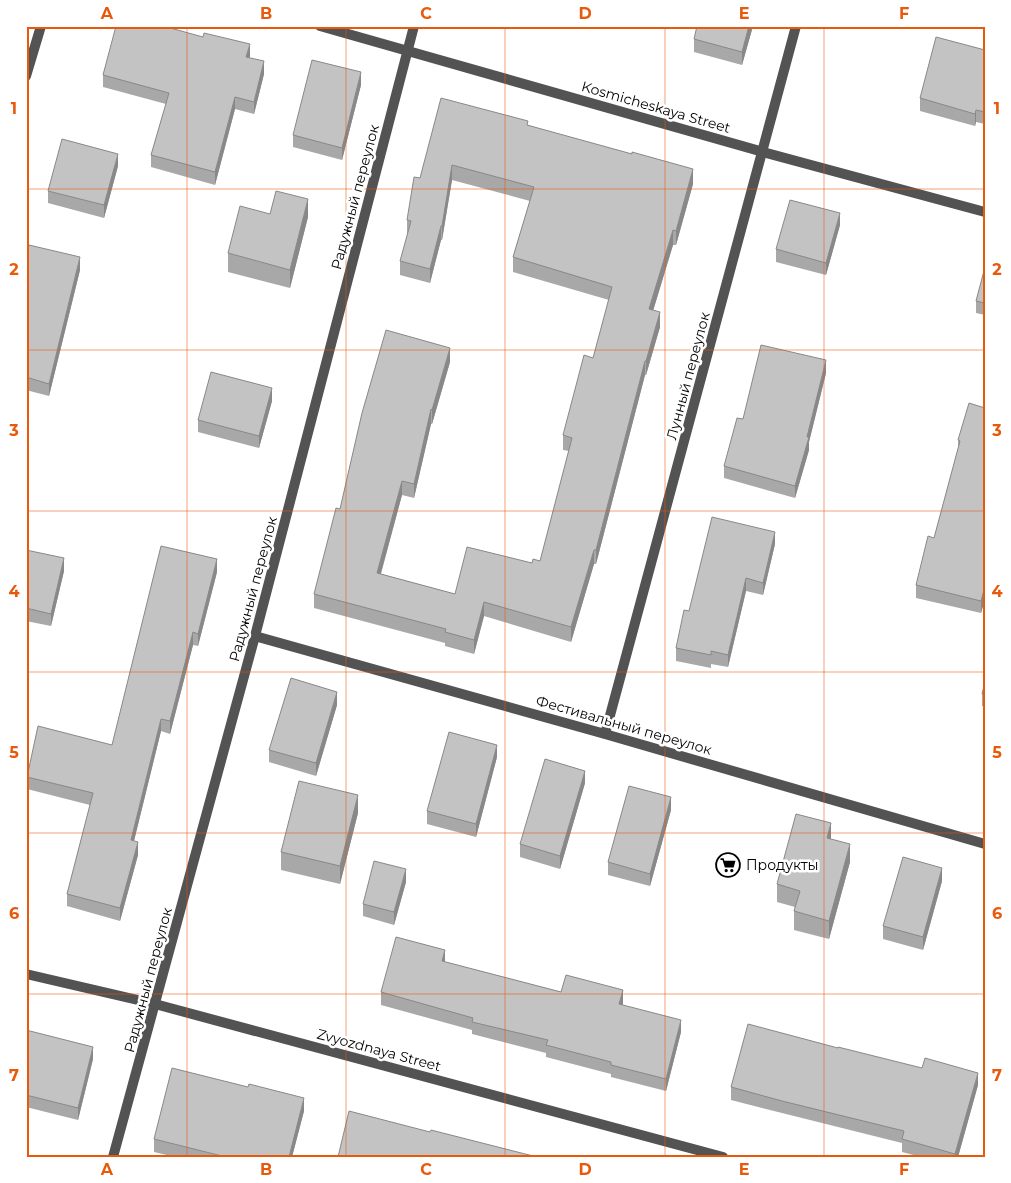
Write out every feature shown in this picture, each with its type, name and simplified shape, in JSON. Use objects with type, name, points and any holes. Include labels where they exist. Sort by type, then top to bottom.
[{"type":"street","points":[[26,76],[41,26]]},
{"type":"street","name":"Kosmicheskaya Street","points":[[320,26],[763,152],[985,212]]},
{"type":"street","name":"Радужный переулок","points":[[113,1157],[255,636],[414,26]]},
{"type":"street","name":"Лунный переулок","points":[[605,734],[796,26]]},
{"type":"street","name":"Фестивальный переулок","points":[[255,636],[605,734],[985,844]]},
{"type":"street","name":"Zvyozdnaya Street","points":[[26,974],[155,1004],[723,1157]]},
{"type":"building","points":[[116,26],[163,26],[203,37],[204,33],[250,44],[246,57],[264,61],[254,102],[235,97],[215,172],[151,155],[169,93],[103,75]]},
{"type":"building","points":[[697,26],[749,26],[742,52],[694,39]]},
{"type":"building","points":[[936,37],[985,50],[985,112],[976,110],[975,114],[920,98]]},
{"type":"building","points":[[312,60],[361,72],[342,148],[293,135]]},
{"type":"building","points":[[441,98],[528,121],[527,125],[693,169],[676,231],[673,230],[649,309],[660,312],[645,361],[596,550],[594,550],[571,627],[484,602],[474,640],[445,632],[446,629],[314,594],[336,508],[340,509],[362,413],[386,330],[450,348],[431,409],[414,484],[402,481],[377,573],[455,594],[467,547],[532,563],[533,559],[540,561],[572,438],[563,435],[584,355],[593,358],[612,287],[513,257],[534,187],[452,165],[442,226],[430,269],[400,261],[411,221],[407,220],[414,177],[420,178]]},
{"type":"building","points":[[62,139],[118,154],[104,205],[48,191]]},
{"type":"building","points":[[276,191],[308,199],[290,270],[228,253],[240,206],[270,214]]},
{"type":"building","points":[[790,200],[840,213],[826,263],[776,249]]},
{"type":"building","points":[[29,245],[80,257],[49,384],[26,377],[26,256]]},
{"type":"building","points":[[985,267],[985,303],[976,301]]},
{"type":"building","points":[[761,345],[826,360],[807,437],[809,437],[795,486],[724,466],[737,418],[743,419]]},
{"type":"building","points":[[211,372],[272,388],[259,436],[198,420]]},
{"type":"building","points":[[969,403],[985,408],[985,586],[981,601],[916,585],[928,536],[934,538]]},
{"type":"building","points":[[712,517],[775,532],[763,583],[746,578],[728,655],[711,651],[711,655],[676,648],[684,610],[689,611]]},
{"type":"building","points":[[161,546],[217,559],[198,634],[193,632],[170,721],[161,719],[131,840],[138,842],[120,908],[67,894],[93,793],[27,777],[38,726],[112,745]]},
{"type":"building","points":[[26,550],[64,558],[51,614],[26,608]]},
{"type":"building","points":[[291,678],[337,692],[316,763],[269,750]]},
{"type":"building","points":[[985,682],[985,694],[982,694]]},
{"type":"building","points":[[449,732],[497,745],[476,824],[427,811]]},
{"type":"building","points":[[545,759],[585,771],[560,856],[520,844]]},
{"type":"building","points":[[299,781],[358,795],[340,866],[281,852]]},
{"type":"building","points":[[629,786],[671,797],[650,874],[608,862]]},
{"type":"building","points":[[796,814],[831,823],[827,838],[850,844],[829,921],[794,911],[800,891],[777,884]]},
{"type":"building","points":[[903,857],[942,868],[923,937],[883,926]]},
{"type":"building","points":[[374,861],[406,869],[394,912],[363,904]]},
{"type":"building","points":[[396,937],[445,950],[442,961],[561,992],[566,975],[623,990],[619,1004],[681,1020],[666,1079],[611,1065],[611,1062],[546,1045],[548,1040],[472,1022],[473,1018],[381,992]]},
{"type":"building","points":[[748,1024],[922,1068],[925,1058],[978,1073],[955,1154],[902,1139],[904,1131],[731,1087]]},
{"type":"building","points":[[26,1030],[93,1047],[78,1108],[26,1095]]},
{"type":"building","points":[[172,1068],[248,1087],[249,1084],[304,1098],[289,1157],[226,1157],[154,1139]]},
{"type":"building","points":[[349,1111],[430,1132],[431,1130],[537,1157],[338,1157]]},
{"type":"place","name":"Продукты","points":[[728,865]]}]
